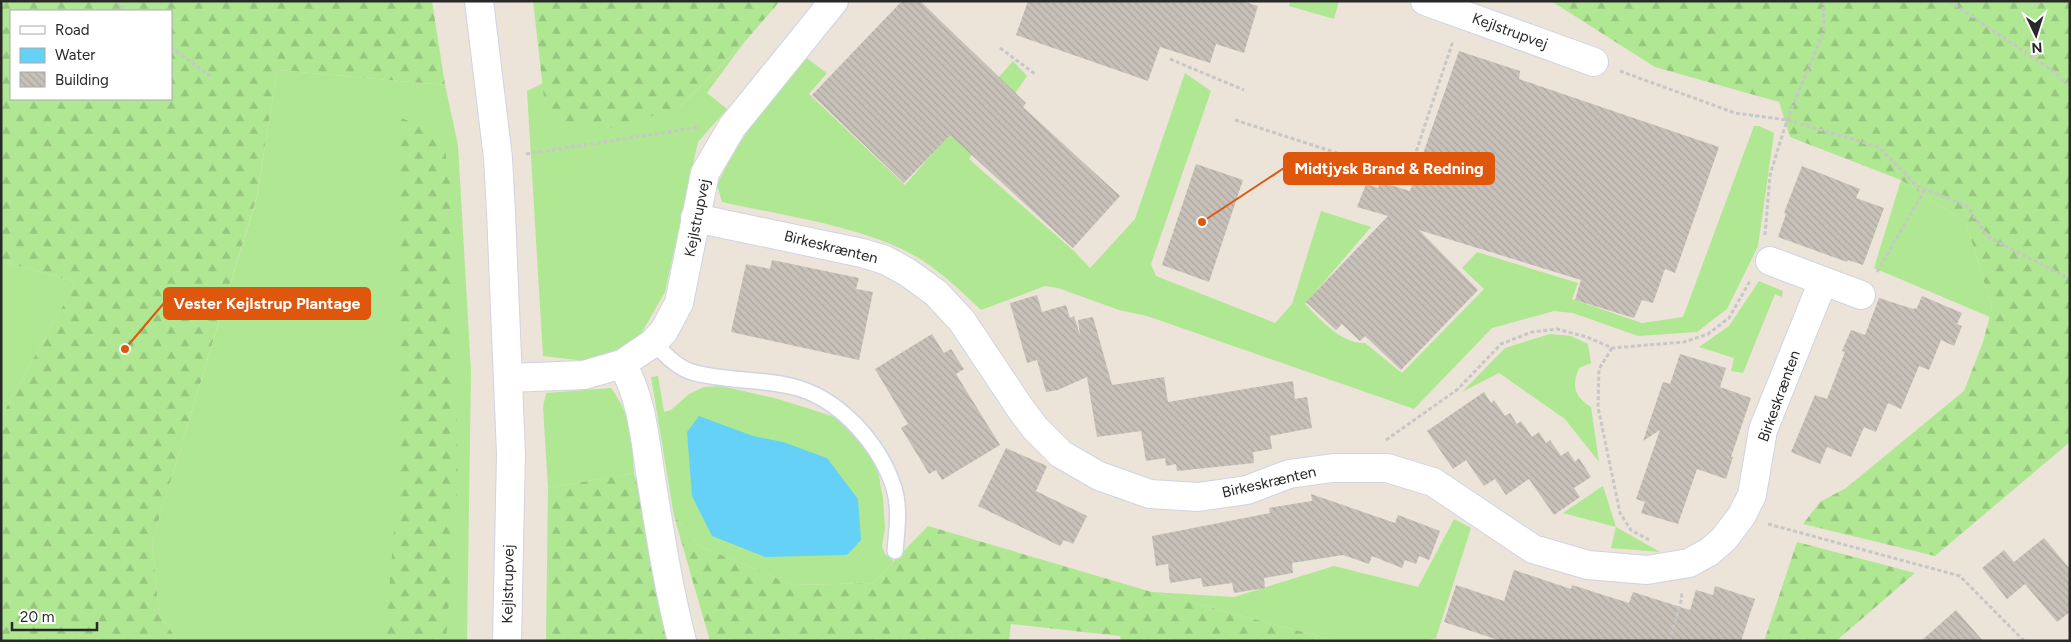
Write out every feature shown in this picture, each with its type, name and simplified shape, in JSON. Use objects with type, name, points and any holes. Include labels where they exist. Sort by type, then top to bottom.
[{"type":"street","name":"Kejlstrupvej","points":[[479,1],[498,158],[508,378],[511,454],[507,641]]},
{"type":"street","name":"Kejlstrupvej","points":[[508,378],[584,375],[622,364],[653,343],[664,331],[680,303],[705,173],[732,128],[834,1]]},
{"type":"street","name":"Kejlstrupvej","points":[[1425,1],[1594,62]]},
{"type":"street","name":"Birkeskrænten","points":[[695,218],[862,253],[907,272],[936,293],[962,321],[1035,428],[1061,454],[1099,476],[1150,494],[1198,497],[1247,490],[1289,474],[1333,468],[1374,466],[1433,482],[1533,549],[1588,565],[1647,570],[1689,563],[1709,552],[1724,539],[1742,515],[1752,495],[1763,430],[1823,281]]},
{"type":"street","points":[[1763,259],[1860,295]]},
{"type":"street","points":[[622,364],[631,378],[640,409],[670,592],[682,641]]},
{"type":"lane","points":[[653,343],[671,359],[691,372],[801,389],[840,410],[869,438],[894,488],[898,516],[895,551]]},
{"type":"path","points":[[116,1],[126,10]]},
{"type":"path","points":[[1374,466],[1377,446],[1458,389],[1501,344],[1532,332],[1557,329],[1586,337],[1612,348],[1684,342],[1708,334],[1729,318],[1763,259],[1770,174],[1787,120],[1824,31],[1823,1]]},
{"type":"path","points":[[1949,1],[2056,73],[2070,88]]},
{"type":"path","points":[[1235,120],[1408,176],[1462,14]]},
{"type":"path","points":[[172,48],[210,76]]},
{"type":"path","points":[[1000,48],[1035,74]]},
{"type":"path","points":[[1170,59],[1244,90]]},
{"type":"path","points":[[1594,62],[1735,113],[1787,120],[1879,147],[1917,186],[1967,206],[1988,238],[2070,279]]},
{"type":"path","points":[[498,158],[717,124],[732,128]]},
{"type":"path","points":[[1860,295],[1884,261],[1925,189]]},
{"type":"path","points":[[1612,348],[1598,369],[1598,407],[1620,514],[1631,530],[1654,543],[1670,546],[1682,598],[1670,641]]},
{"type":"path","points":[[1742,515],[1832,543],[1960,576],[2024,641]]},
{"type":"green space","points":[[1,1],[432,1],[445,85],[277,70],[257,196],[152,542],[159,614],[178,641],[1,641],[1,417],[76,282],[1,261]]},
{"type":"green space","points":[[533,1],[780,1],[742,45],[680,107],[615,128],[557,122],[545,107]]},
{"type":"green space","points":[[1290,1],[1339,1],[1334,19],[1289,6]]},
{"type":"green space","points":[[1551,1],[2070,1],[2070,442],[1935,556],[1803,524],[1820,502],[1846,488],[1964,391],[1983,342],[1992,308],[1966,223],[1901,180],[1790,137],[1779,102],[1655,67]]},
{"type":"green space","points":[[742,45],[707,93],[727,109],[698,142],[665,292],[641,334],[617,350],[586,361],[543,356],[527,91],[543,83],[545,107],[680,107]]},
{"type":"green space","points":[[805,57],[827,73],[809,94],[905,185],[1013,61],[1027,76],[969,159],[1074,251],[1090,268],[1135,219],[1185,73],[1211,91],[1151,264],[1156,276],[1275,323],[1292,304],[1321,211],[1371,227],[1305,304],[1339,335],[1356,342],[1365,343],[1402,373],[1484,289],[1462,268],[1477,252],[1578,283],[1572,299],[1642,323],[1683,317],[1754,126],[1759,126],[1774,133],[1758,246],[1727,309],[1697,332],[1638,336],[1573,313],[1554,311],[1492,328],[1414,409],[1147,316],[1119,310],[1058,288],[1045,286],[981,310],[927,263],[885,242],[840,227],[722,202],[717,185],[726,167],[757,118]]},
{"type":"green space","points":[[277,70],[445,85],[458,145],[471,372],[467,641],[178,641],[159,614],[152,542],[257,197]]},
{"type":"green space","points":[[397,116],[443,136],[452,197],[458,479],[446,641],[385,641],[397,493]]},
{"type":"green space","points":[[1901,180],[1966,223],[1992,308],[1990,317],[1874,268]]},
{"type":"green space","points":[[1,261],[76,282],[1,417]]},
{"type":"green space","points":[[1759,281],[1783,291],[1782,297],[1775,294],[1743,373],[1731,371],[1734,358],[1699,347],[1729,326]]},
{"type":"green space","points":[[1550,334],[1571,336],[1588,344],[1591,363],[1579,368],[1575,386],[1581,399],[1591,407],[1599,462],[1565,419],[1499,373],[1462,392],[1505,348]]},
{"type":"green space","points":[[658,376],[664,412],[671,410],[689,394],[704,387],[721,386],[778,399],[835,417],[858,440],[877,466],[883,498],[885,528],[882,546],[885,554],[894,561],[873,583],[793,585],[700,546],[674,516],[651,377]]},
{"type":"green space","points":[[611,388],[623,409],[630,428],[634,473],[548,488],[543,407],[546,393]]},
{"type":"green space","points":[[634,473],[677,641],[546,641],[548,488]]},
{"type":"green space","points":[[1603,486],[1616,527],[1563,513]]},
{"type":"green space","points":[[674,516],[700,546],[793,585],[873,583],[928,526],[1152,592],[1337,641],[1121,641],[1120,636],[1011,624],[1009,641],[710,641]]},
{"type":"green space","points":[[1454,519],[1471,528],[1436,638],[1426,641],[1337,641],[1152,592],[1234,597],[1334,566],[1418,587]]},
{"type":"green space","points":[[1616,527],[1660,552],[1611,548]]},
{"type":"green space","points":[[1797,542],[1915,573],[1836,641],[1764,641]]},
{"type":"water","points":[[699,416],[753,436],[783,442],[827,458],[858,499],[861,540],[847,555],[765,557],[712,536],[692,496],[687,432]]},
{"type":"building","points":[[902,1],[920,1],[1026,103],[1023,107],[1120,196],[1073,248],[950,135],[904,183],[812,95]]},
{"type":"building","points":[[1028,1],[1242,1],[1258,6],[1244,53],[1216,44],[1210,63],[1160,47],[1148,81],[1016,35]]},
{"type":"building","points":[[1459,51],[1520,71],[1519,79],[1719,147],[1675,273],[1665,269],[1653,303],[1642,300],[1634,318],[1575,300],[1581,280],[1419,230],[1478,290],[1401,370],[1365,336],[1360,341],[1342,324],[1336,330],[1306,302],[1388,216],[1357,207],[1366,184],[1378,188],[1380,182],[1410,191]]},
{"type":"building","points":[[1196,164],[1243,180],[1209,282],[1162,265]]},
{"type":"building","points":[[1802,166],[1860,189],[1856,198],[1884,208],[1863,265],[1848,260],[1847,262],[1778,237],[1786,214],[1784,213]]},
{"type":"building","points":[[772,260],[859,278],[856,289],[873,292],[859,360],[731,332],[746,264],[770,269]]},
{"type":"building","points":[[1037,295],[1042,312],[1066,305],[1070,318],[1074,316],[1080,335],[1078,320],[1093,317],[1112,385],[1164,377],[1168,402],[1293,381],[1295,399],[1307,397],[1312,428],[1270,436],[1272,449],[1253,452],[1254,463],[1177,471],[1176,464],[1166,466],[1165,458],[1146,461],[1141,431],[1097,437],[1087,377],[1058,390],[1046,392],[1037,360],[1027,363],[1010,303]]},
{"type":"building","points":[[1922,296],[1962,313],[1957,324],[1962,326],[1954,346],[1941,340],[1929,370],[1919,366],[1901,409],[1888,403],[1876,432],[1864,427],[1851,457],[1827,447],[1820,464],[1791,452],[1815,395],[1827,399],[1845,352],[1842,351],[1851,330],[1865,335],[1879,298],[1913,309],[1917,308]]},
{"type":"building","points":[[932,334],[944,353],[951,349],[964,369],[956,374],[1000,445],[942,480],[936,470],[929,474],[901,428],[908,424],[875,369]]},
{"type":"building","points":[[1680,354],[1726,368],[1720,387],[1751,398],[1731,457],[1733,457],[1726,479],[1697,469],[1678,524],[1641,513],[1645,502],[1636,499],[1660,430],[1643,441],[1663,382],[1670,384]]},
{"type":"building","points":[[1484,392],[1491,403],[1494,400],[1505,416],[1510,413],[1517,424],[1521,421],[1532,437],[1539,432],[1546,443],[1550,440],[1561,456],[1568,451],[1575,462],[1579,458],[1591,477],[1574,488],[1580,497],[1554,515],[1529,479],[1506,495],[1495,479],[1484,486],[1466,460],[1453,469],[1427,431]]},
{"type":"building","points":[[1006,448],[1047,466],[1036,491],[1087,516],[1073,544],[1064,540],[1060,546],[978,506]]},
{"type":"building","points":[[1311,494],[1395,523],[1398,515],[1440,531],[1429,560],[1419,556],[1416,564],[1405,560],[1402,568],[1372,556],[1369,564],[1343,555],[1292,563],[1293,573],[1264,578],[1265,588],[1234,593],[1232,583],[1203,587],[1201,578],[1170,583],[1168,564],[1156,566],[1152,536],[1270,513],[1269,508],[1312,501]]},
{"type":"building","points":[[2044,538],[2070,569],[2070,612],[2057,622],[2025,584],[2007,599],[1982,568],[2004,550],[2014,562]]},
{"type":"building","points":[[1514,570],[1571,589],[1572,585],[1629,603],[1633,592],[1690,610],[1696,590],[1713,595],[1715,586],[1755,599],[1741,641],[1501,641],[1444,622],[1456,585],[1504,601]]},
{"type":"building","points":[[1956,610],[1983,641],[1921,641]]},
{"type":"place","name":"Midtjysk Brand & Redning","points":[[1202,222]]},
{"type":"place","name":"Vester Kejlstrup Plantage","points":[[125,349]]}]
